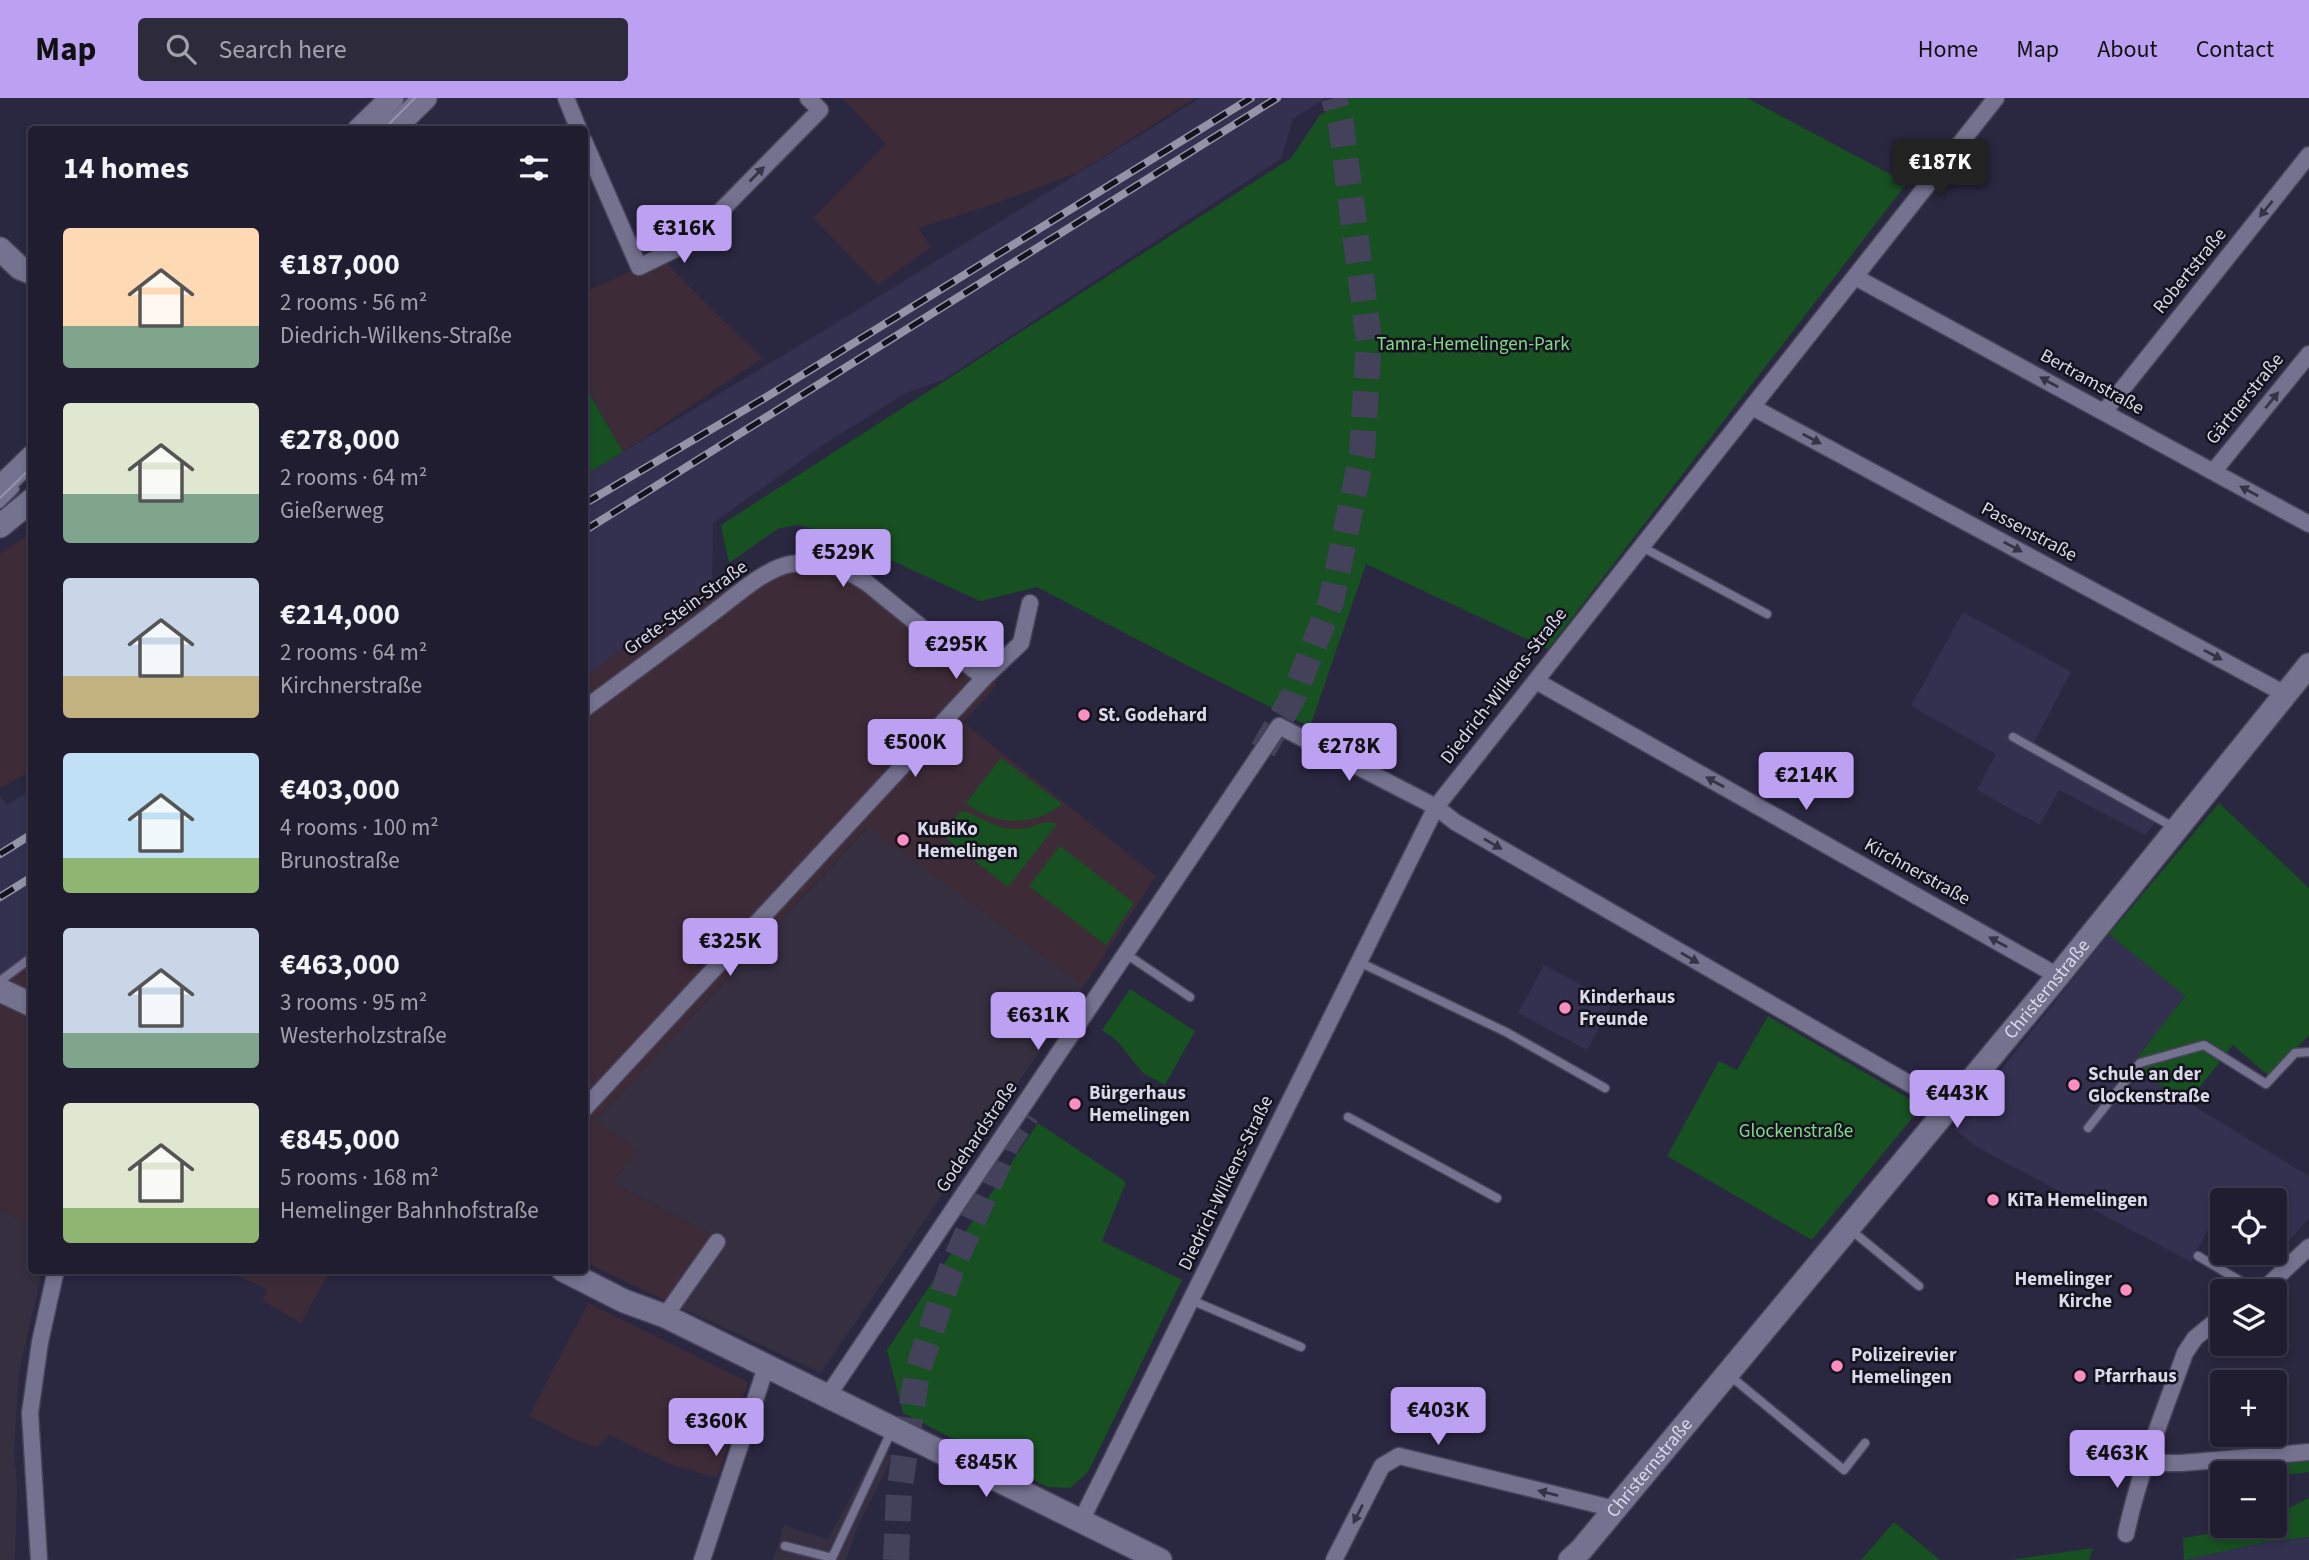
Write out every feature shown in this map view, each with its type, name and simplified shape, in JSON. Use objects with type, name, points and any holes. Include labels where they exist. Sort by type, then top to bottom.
[{"type":"street","points":[[367,126],[425,98]]},
{"type":"street","points":[[566,98],[577,126]]},
{"type":"street","points":[[588,150],[639,267],[690,242],[820,110],[808,98]]},
{"type":"street","name":"Diedrich-Wilkens-Straße","points":[[1081,1521],[1299,1091],[1436,807],[1996,98]]},
{"type":"street","name":"Robertstraße","points":[[2104,412],[2309,155]]},
{"type":"street","points":[[0,249],[28,276]]},
{"type":"street","name":"Bertramstraße","points":[[1855,276],[2309,524]]},
{"type":"street","name":"Gärtnerstraße","points":[[2213,472],[2309,354]]},
{"type":"street","name":"Passenstraße","points":[[1752,407],[2285,694]]},
{"type":"street","points":[[0,488],[28,461]]},
{"type":"street","points":[[0,526],[28,490]]},
{"type":"street","name":"Grete-Stein-Straße","points":[[588,706],[744,590],[774,569],[790,564],[825,562],[848,571],[867,583],[984,678]]},
{"type":"street","points":[[588,1105],[984,678],[1021,643],[1030,603]]},
{"type":"street","name":"Christernstraße","points":[[1570,1560],[2058,976],[2309,665]]},
{"type":"street","name":"Kirchnerstraße","points":[[1536,681],[2058,976]]},
{"type":"street","name":"Godehardstraße","points":[[827,1397],[1279,726],[1436,807]]},
{"type":"street","points":[[1436,807],[1455,822],[1948,1106]]},
{"type":"street","points":[[0,990],[28,1003]]},
{"type":"street","points":[[665,1316],[717,1242]]},
{"type":"street","points":[[2274,1279],[2309,1247]]},
{"type":"street","points":[[39,1560],[30,1413],[40,1342],[55,1274]]},
{"type":"street","points":[[571,1274],[624,1301],[665,1316],[1160,1560]]},
{"type":"street","points":[[2126,1534],[2131,1506],[2185,1353],[2196,1338],[2210,1326]]},
{"type":"street","points":[[702,1560],[766,1367]]},
{"type":"street","points":[[2148,1457],[2164,1463],[2182,1463],[2309,1452]]},
{"type":"street","points":[[1334,1560],[1382,1466],[1399,1456],[1615,1509]]},
{"type":"lane","points":[[0,504],[28,490]]},
{"type":"lane","points":[[1642,547],[1767,614]]},
{"type":"lane","points":[[2013,737],[2177,828]]},
{"type":"lane","points":[[1126,954],[1190,997]]},
{"type":"lane","points":[[0,981],[28,960]]},
{"type":"lane","points":[[1359,962],[1506,1032],[1605,1088]]},
{"type":"lane","points":[[2088,1128],[2140,1063],[2204,1045],[2266,1084],[2295,1052],[2309,1052]]},
{"type":"lane","points":[[1348,1117],[1497,1198]]},
{"type":"lane","points":[[1848,1228],[1919,1286]]},
{"type":"lane","points":[[2198,1256],[2238,1279]]},
{"type":"lane","points":[[1191,1300],[1301,1347]]},
{"type":"lane","points":[[1726,1373],[1844,1469],[1865,1443]]},
{"type":"lane","points":[[785,1546],[832,1558],[892,1429]]},
{"type":"shaded area","points":[[842,98],[1195,98],[1079,172],[994,204],[918,228],[931,247],[878,285],[813,218],[886,144]]},
{"type":"shaded area","points":[[1200,98],[1326,98],[1293,119],[1281,159],[943,380],[906,393],[823,445],[713,523],[712,580],[588,675],[588,473]]},
{"type":"shaded area","points":[[661,258],[762,358],[623,452],[588,389],[588,290]]},
{"type":"shaded area","points":[[28,535],[28,773],[0,788],[0,554]]},
{"type":"shaded area","points":[[830,560],[947,640],[997,685],[963,722],[1156,876],[1084,986],[867,827],[596,1120],[637,1151],[612,1183],[726,1242],[677,1306],[588,1263],[588,675],[712,580],[740,588],[772,567]]},
{"type":"shaded area","points":[[1963,612],[2071,672],[2033,744],[2162,814],[2145,835],[2059,790],[2040,825],[1977,790],[1996,754],[1911,706]]},
{"type":"shaded area","points":[[28,792],[28,967],[15,963],[0,973],[0,796],[7,805]]},
{"type":"shaded area","points":[[868,827],[1084,986],[821,1373],[677,1306],[726,1242],[612,1183],[637,1151],[596,1120]]},
{"type":"shaded area","name":"Schule an der Glockenstraße","points":[[2109,934],[2185,996],[2130,1067],[2309,1176],[2309,1218],[2287,1243],[2287,1188],[2210,1188],[2210,1231],[2208,1230],[2191,1262],[1975,1146],[1954,1129]]},
{"type":"shaded area","points":[[15,963],[28,967],[28,1222],[0,1211],[0,973]]},
{"type":"shaded area","name":"Kinderhaus Freunde","points":[[1544,965],[1613,1002],[1587,1050],[1518,1013]]},
{"type":"shaded area","points":[[0,1211],[28,1222],[28,1274],[41,1274],[19,1373],[14,1454],[17,1483],[15,1560],[0,1560]]},
{"type":"shaded area","points":[[234,1274],[328,1274],[301,1323],[262,1300],[268,1290]]},
{"type":"shaded area","points":[[588,1303],[748,1382],[717,1478],[672,1465],[609,1435],[597,1448],[529,1416]]},
{"type":"shaded area","points":[[877,1448],[893,1456],[858,1526],[846,1560],[773,1560],[784,1525],[828,1539]]},
{"type":"shaded area","points":[[2309,1537],[2309,1560],[2183,1560],[2266,1542]]},
{"type":"green space","name":"Tamra-Hemelingen-Park","points":[[1349,98],[1747,98],[1907,183],[1548,649],[1366,564],[1310,727],[1037,587],[980,601],[838,536],[799,525],[779,528],[729,563],[721,525],[1291,158],[1320,115]]},
{"type":"green space","points":[[588,391],[623,452],[588,473]]},
{"type":"green space","points":[[1001,758],[1062,804],[1039,817],[1014,821],[989,816],[966,803]]},
{"type":"green space","points":[[2219,803],[2309,888],[2309,1035],[2270,1077],[2233,1045],[2188,1102],[2130,1067],[2185,996],[2109,934]]},
{"type":"green space","points":[[964,811],[997,826],[1011,829],[1023,829],[1048,822],[1057,824],[1008,887],[942,835],[960,812]]},
{"type":"green space","points":[[1060,846],[1134,903],[1106,945],[1029,886]]},
{"type":"green space","points":[[1130,989],[1195,1031],[1165,1085],[1143,1073],[1117,1041],[1102,1030]]},
{"type":"green space","name":"Glockenstraße","points":[[1768,1016],[1922,1106],[1812,1240],[1667,1156],[1719,1061],[1737,1070]]},
{"type":"green space","points":[[1038,1123],[1126,1182],[1102,1241],[1182,1280],[1088,1472],[1070,1488],[1047,1487],[903,1413],[887,1350]]},
{"type":"green space","points":[[2309,1461],[2309,1472],[2287,1475],[2287,1463]]},
{"type":"green space","points":[[2309,1498],[2309,1537],[2266,1542],[2184,1560],[2183,1538],[2210,1534],[2210,1538],[2287,1538],[2287,1509]]},
{"type":"green space","points":[[1894,1522],[1940,1560],[1861,1560]]},
{"type":"green space","points":[[2093,1548],[2089,1560],[2010,1560]]},
{"type":"tunnel","points":[[1263,750],[1294,695],[1331,602],[1362,454],[1369,341],[1341,124],[1334,98]]},
{"type":"tunnel","points":[[896,1560],[899,1492],[917,1373],[951,1270],[1008,1142],[1027,1114]]},
{"type":"tram line","points":[[387,126],[415,98]]},
{"type":"tram line","points":[[0,498],[28,471]]},
{"type":"railway","points":[[588,502],[763,399],[1251,98]]},
{"type":"railway","points":[[588,529],[1277,98]]},
{"type":"railway","points":[[0,854],[28,836]]},
{"type":"railway","points":[[0,897],[28,880]]},
{"type":"place","name":"St. Godehard","points":[[1084,715]]},
{"type":"place","name":"KuBiKo Hemelingen","points":[[903,840]]},
{"type":"place","name":"Kinderhaus Freunde","points":[[1565,1008]]},
{"type":"place","name":"Schule an der Glockenstraße","points":[[2074,1085]]},
{"type":"place","name":"Bürgerhaus Hemelingen","points":[[1075,1104]]},
{"type":"place","name":"KiTa Hemelingen","points":[[1993,1200]]},
{"type":"place","name":"Hemelinger Kirche","points":[[2126,1290]]},
{"type":"place","name":"Polizeirevier Hemelingen","points":[[1837,1366]]},
{"type":"place","name":"Pfarrhaus","points":[[2080,1376]]}]
